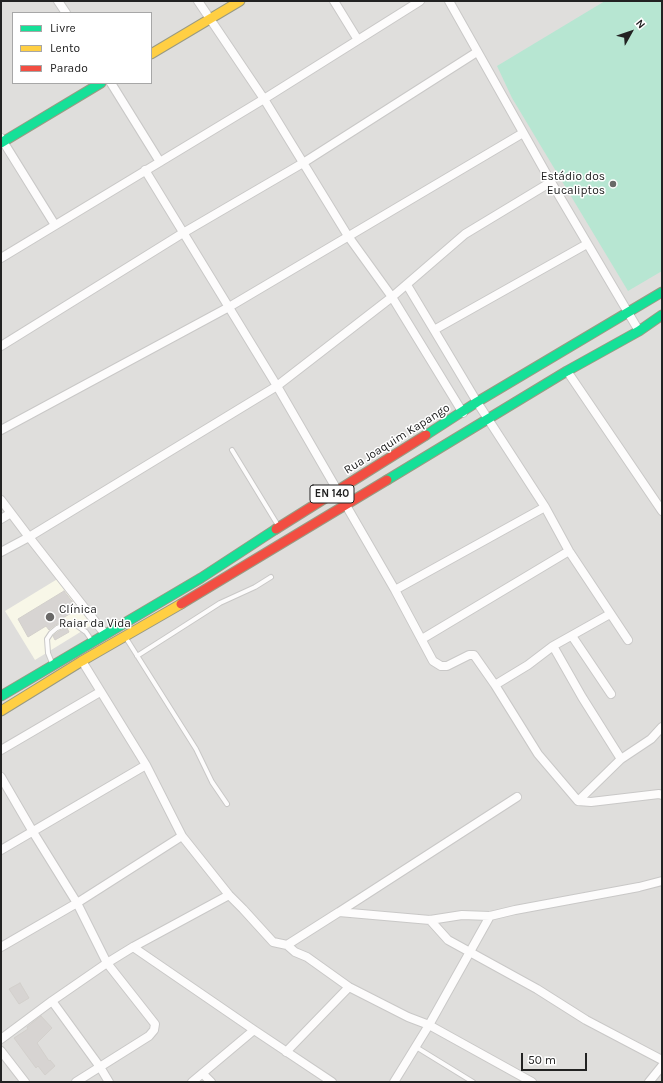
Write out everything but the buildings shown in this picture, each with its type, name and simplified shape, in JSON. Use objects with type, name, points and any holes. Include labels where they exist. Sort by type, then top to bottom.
[{"type":"main road","points":[[152,53],[240,1]]},
{"type":"main road","points":[[2,141],[99,84]]},
{"type":"main road","name":"Rua Joaquim Kapango","points":[[1,696],[208,573],[462,413],[477,402],[662,292]]},
{"type":"main road","name":"EN 140","points":[[1,711],[82,661],[205,591],[567,371],[639,331],[662,315]]},
{"type":"street","points":[[58,1],[65,12]]},
{"type":"street","points":[[198,1],[264,99],[348,236],[392,297],[462,413]]},
{"type":"street","points":[[334,1],[358,40]]},
{"type":"street","points":[[1,258],[264,99],[420,1]]},
{"type":"street","points":[[449,1],[551,182],[639,331]]},
{"type":"street","points":[[1,346],[182,233],[303,163],[477,52]]},
{"type":"street","points":[[112,84],[160,162]]},
{"type":"street","points":[[1,430],[229,307],[523,133]]},
{"type":"street","points":[[2,141],[55,225]]},
{"type":"street","points":[[145,170],[182,233],[277,386],[346,505],[433,661],[441,666],[453,664],[469,655],[474,654],[538,754],[578,801],[592,802],[659,794],[662,795]]},
{"type":"street","points":[[1,552],[29,537],[277,386],[407,285],[465,234],[551,182]]},
{"type":"street","points":[[434,330],[587,244]]},
{"type":"street","points":[[407,285],[487,419],[545,506],[569,551],[628,640]]},
{"type":"street","points":[[567,371],[662,511]]},
{"type":"street","points":[[1,500],[105,634]]},
{"type":"street","points":[[394,590],[545,506]]},
{"type":"street","points":[[1,519],[10,513]]},
{"type":"street","points":[[422,639],[569,551]]},
{"type":"street","points":[[495,685],[528,665],[553,646],[610,614]]},
{"type":"street","points":[[572,636],[611,694]]},
{"type":"street","points":[[553,646],[582,698],[621,759]]},
{"type":"street","points":[[82,661],[146,765],[182,836],[229,895],[273,942],[287,945],[295,952],[307,957],[349,987],[430,1025],[532,1082]]},
{"type":"street","points":[[1,750],[100,692]]},
{"type":"street","points":[[578,801],[621,759],[651,739],[662,728]]},
{"type":"street","points":[[1,850],[146,765]]},
{"type":"street","points":[[1,777],[77,903],[107,963],[155,1024],[154,1030],[149,1036],[76,1082]]},
{"type":"street","points":[[287,945],[517,797]]},
{"type":"street","points":[[1,947],[77,903],[182,836]]},
{"type":"street","points":[[339,912],[430,920],[462,915],[490,916],[639,887],[662,881]]},
{"type":"street","points":[[1,1039],[52,1001],[133,946],[229,895]]},
{"type":"street","points":[[394,1082],[430,1025],[490,916]]},
{"type":"street","points":[[430,920],[448,940],[536,989],[586,1020],[662,1060]]},
{"type":"street","points":[[133,946],[328,1081]]},
{"type":"street","points":[[286,1052],[349,987]]},
{"type":"street","points":[[52,1001],[100,1067],[109,1082]]},
{"type":"street","points":[[192,1082],[254,1030]]},
{"type":"street","points":[[1,1051],[25,1082]]},
{"type":"street","points":[[649,1082],[662,1066]]},
{"type":"street","points":[[203,1074],[211,1082]]},
{"type":"lane","points":[[232,450],[279,527]]},
{"type":"lane","points":[[138,656],[220,603],[255,587],[271,577]]},
{"type":"lane","points":[[52,665],[48,653],[47,639],[50,633],[57,628],[68,624],[76,625],[86,632],[92,641]]},
{"type":"lane","points":[[125,636],[196,749],[212,782],[227,804]]},
{"type":"lane","points":[[416,1047],[473,1082]]},
{"type":"shaded area","points":[[1,1],[662,1],[662,1082],[1,1082]]},
{"type":"shaded area","name":"Clínica Raiar da Vida","points":[[64,575],[95,623],[35,660],[5,611]]},
{"type":"green space","name":"Estádio dos Eucaliptos","points":[[605,1],[662,1],[662,271],[628,291],[512,98],[497,66]]},
{"type":"traffic: fast","points":[[1,143],[99,84]]},
{"type":"traffic: fast","points":[[426,435],[477,402],[662,292]]},
{"type":"traffic: fast","points":[[387,480],[567,371],[639,331],[662,315]]},
{"type":"traffic: fast","points":[[1,696],[201,578],[276,529]]},
{"type":"traffic: slow","points":[[152,53],[240,1]]},
{"type":"traffic: slow","points":[[1,711],[82,661],[181,604]]},
{"type":"traffic: jam","points":[[276,529],[426,435]]},
{"type":"traffic: jam","points":[[181,604],[387,480]]},
{"type":"place","name":"Estádio dos Eucaliptos","points":[[613,184]]},
{"type":"place","name":"Clínica Raiar da Vida","points":[[50,617]]}]
